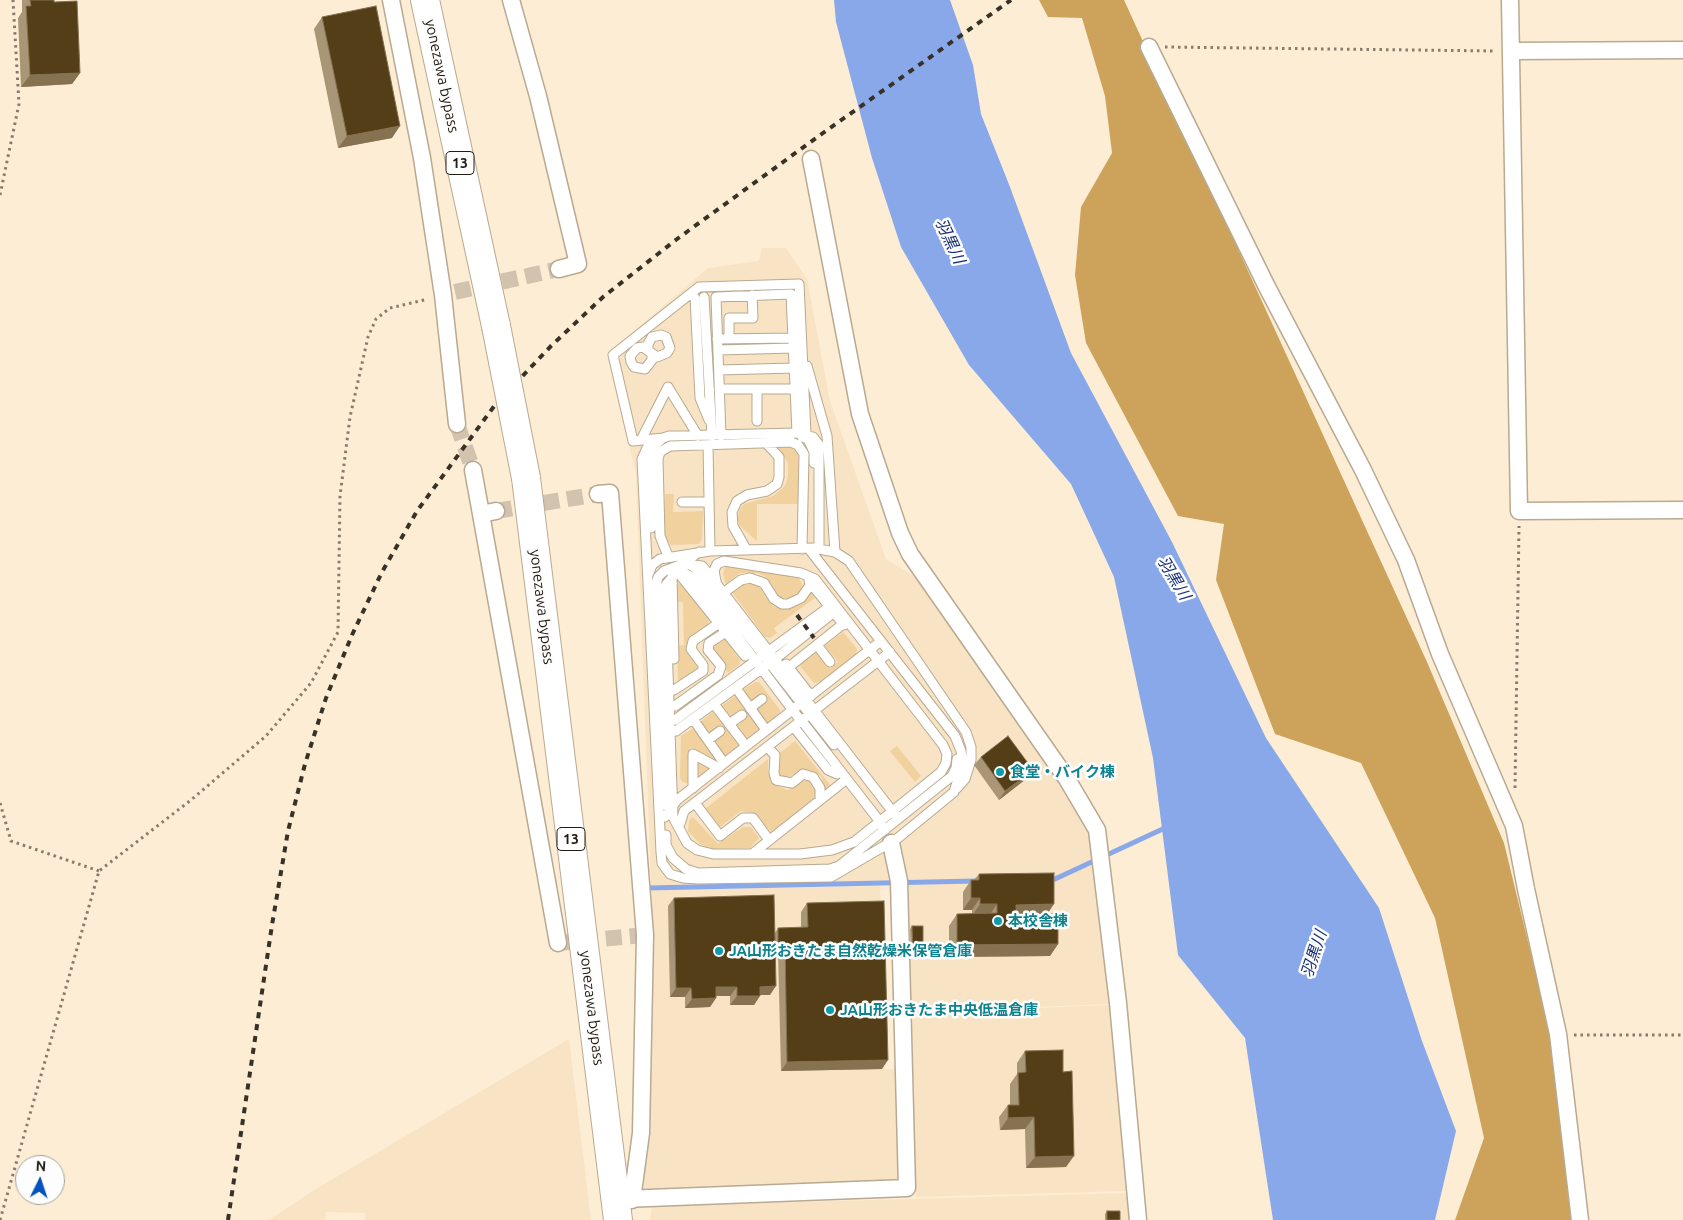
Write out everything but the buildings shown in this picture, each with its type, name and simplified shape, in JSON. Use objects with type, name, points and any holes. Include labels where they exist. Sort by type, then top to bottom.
[{"type":"highway","name":"yonezawa bypass","points":[[425,0],[496,326],[526,478],[622,1206]]},
{"type":"street","points":[[391,0],[449,293],[457,424]]},
{"type":"street","points":[[511,0],[538,96],[578,264],[559,269]]},
{"type":"street","points":[[1510,0],[1519,511],[1683,510]]},
{"type":"street","points":[[1149,47],[1267,287],[1363,470],[1406,560],[1440,654],[1514,826],[1526,890],[1558,1034],[1580,1220]]},
{"type":"street","points":[[1511,51],[1683,50]]},
{"type":"street","points":[[811,159],[860,414],[900,533],[910,554],[1067,779],[1097,830],[1118,1012],[1138,1220]]},
{"type":"street","points":[[473,470],[488,513],[558,943]]},
{"type":"street","points":[[598,494],[610,493],[645,935],[641,1133],[622,1206],[907,1188],[899,886],[880,827]]},
{"type":"lane","points":[[798,434],[799,284],[699,288],[613,355],[633,441],[698,436],[798,434],[813,437],[819,445],[810,549]]},
{"type":"lane","points":[[686,298],[791,294],[793,338],[827,436],[835,552]]},
{"type":"lane","points":[[729,339],[729,318],[752,318],[752,295]]},
{"type":"lane","points":[[716,297],[719,370],[717,436]]},
{"type":"lane","points":[[700,298],[711,425],[717,436]]},
{"type":"lane","points":[[646,328],[652,337]]},
{"type":"lane","points":[[652,337],[648,344],[650,352],[652,360],[645,369],[639,369],[632,365],[630,356],[637,348],[650,352],[663,356],[670,348],[666,337],[661,335],[652,337]]},
{"type":"lane","points":[[717,339],[793,338]]},
{"type":"lane","points":[[718,350],[798,350]]},
{"type":"lane","points":[[798,350],[794,368],[798,434]]},
{"type":"lane","points":[[618,375],[632,365]]},
{"type":"lane","points":[[719,370],[794,368]]},
{"type":"lane","points":[[641,440],[668,387],[698,436]]},
{"type":"lane","points":[[719,389],[795,389]]},
{"type":"lane","points":[[757,389],[757,421]]},
{"type":"lane","points":[[798,434],[808,439],[814,452],[810,549]]},
{"type":"lane","points":[[648,578],[652,565],[650,457],[661,440]]},
{"type":"lane","points":[[661,440],[647,448],[642,459],[662,863],[670,874],[683,878],[831,877],[891,814],[938,770],[943,755],[810,549],[804,454],[798,445],[791,442],[670,446],[660,452],[658,459],[660,536],[668,556]]},
{"type":"lane","points":[[760,565],[733,526],[732,512],[737,501],[747,495],[767,491],[776,484],[779,476],[779,457],[767,444]]},
{"type":"lane","points":[[708,445],[710,551]]},
{"type":"lane","points":[[682,502],[709,502]]},
{"type":"lane","points":[[652,565],[668,556],[749,549],[810,549],[835,552],[849,561],[966,732],[971,748],[969,770],[965,779],[954,792],[880,827],[854,842],[832,850],[800,854],[713,854],[697,850],[687,843],[673,817],[675,805],[676,731],[674,574]]},
{"type":"lane","points":[[687,565],[700,552]]},
{"type":"lane","points":[[720,589],[714,570],[717,564],[724,561],[760,565],[802,573],[815,579],[951,738],[958,761],[952,776],[891,814],[880,827],[839,866],[830,869],[698,872],[686,869],[668,852],[656,585],[658,577],[664,571],[687,565],[702,566],[720,589],[766,660],[797,720],[836,774],[880,827]]},
{"type":"lane","points":[[687,565],[694,567],[766,660]]},
{"type":"lane","points":[[687,843],[675,805],[665,586],[674,574],[685,573],[693,578],[810,707],[891,814]]},
{"type":"lane","points":[[802,573],[843,624],[879,654],[955,736],[963,763],[954,792]]},
{"type":"lane","points":[[674,574],[686,581],[726,632],[766,660],[789,667],[810,707]]},
{"type":"lane","points":[[720,589],[750,578],[764,584],[774,599],[782,604],[788,604],[801,598],[811,584]]},
{"type":"lane","points":[[675,720],[766,660],[831,610]]},
{"type":"lane","points":[[674,690],[703,671],[703,665],[691,649],[693,641],[719,623]]},
{"type":"lane","points":[[789,667],[843,624]]},
{"type":"lane","points":[[675,706],[718,675],[721,666],[708,650],[709,644],[726,632]]},
{"type":"lane","points":[[817,645],[830,662]]},
{"type":"lane","points":[[680,824],[698,807],[771,751],[810,707],[879,654]]},
{"type":"lane","points":[[680,824],[684,812],[797,720],[810,707],[879,654]]},
{"type":"lane","points":[[676,731],[736,688],[766,660]]},
{"type":"lane","points":[[736,688],[766,730]]},
{"type":"lane","points":[[750,708],[762,699]]},
{"type":"lane","points":[[714,704],[746,746]]},
{"type":"lane","points":[[730,724],[742,715]]},
{"type":"lane","points":[[693,719],[708,740],[721,765]]},
{"type":"lane","points":[[797,720],[880,827]]},
{"type":"lane","points":[[665,817],[693,788],[766,730],[797,720]]},
{"type":"lane","points":[[675,805],[797,720]]},
{"type":"lane","points":[[708,740],[720,731]]},
{"type":"lane","points":[[771,751],[775,755],[774,773],[776,780],[792,783],[802,774],[813,777],[820,788],[820,800]]},
{"type":"lane","points":[[693,788],[693,754],[721,765]]},
{"type":"lane","points":[[752,854],[843,782]]},
{"type":"lane","points":[[698,807],[720,836],[743,818],[752,818],[769,840]]},
{"type":"path","points":[[0,195],[19,104],[13,0]]},
{"type":"path","points":[[1149,47],[1511,51]]},
{"type":"path","points":[[0,1220],[99,871],[191,800],[266,736],[311,683],[338,632],[340,496],[350,417],[368,337],[376,319],[390,308],[449,293]]},
{"type":"path","points":[[1514,826],[1519,511]]},
{"type":"path","points":[[0,803],[11,841],[99,871]]},
{"type":"path","points":[[1558,1034],[1683,1035]]},
{"type":"shaded area","points":[[1039,0],[1124,0],[1427,662],[1504,843],[1550,1032],[1571,1220],[1455,1220],[1484,1138],[1435,918],[1361,763],[1275,734],[1216,580],[1224,524],[1178,516],[1086,343],[1075,275],[1081,207],[1112,153],[1105,96],[1082,18],[1048,17]]},
{"type":"shaded area","points":[[762,248],[786,248],[807,279],[830,401],[886,559],[920,580],[1093,829],[1111,1004],[910,1012],[904,881],[651,886],[636,475],[608,353],[708,268],[759,261]]},
{"type":"shaded area","points":[[778,447],[792,447],[798,450],[800,504],[757,504],[757,541],[740,526],[737,519],[740,509],[744,504],[773,496],[785,486],[788,476],[788,463]]},
{"type":"shaded area","points":[[665,494],[674,494],[673,512],[703,511],[702,539],[699,544],[671,545],[665,537]]},
{"type":"shaded area","points":[[733,565],[799,578],[803,586],[797,597],[788,599],[782,598],[774,592],[766,577],[758,573],[740,573],[726,584],[723,574],[725,567]]},
{"type":"shaded area","points":[[750,582],[758,585],[773,606],[781,608],[797,606],[811,592],[815,598],[774,628],[777,633],[770,638],[765,637],[732,592],[743,584]]},
{"type":"shaded area","points":[[679,583],[684,586],[709,620],[707,627],[690,639],[687,648],[699,665],[699,671],[678,683],[677,646],[684,645],[683,602],[675,602],[675,587]]},
{"type":"shaded area","points":[[843,632],[857,649],[856,655],[820,682],[814,683],[799,665],[816,652],[830,669],[838,662],[825,646]]},
{"type":"shaded area","points":[[724,638],[740,660],[739,665],[728,673],[712,651],[713,645]]},
{"type":"shaded area","points":[[755,682],[759,682],[780,710],[779,715],[767,724],[741,691]]},
{"type":"shaded area","points":[[735,696],[760,729],[745,741],[720,707]]},
{"type":"shaded area","points":[[714,711],[739,746],[724,758],[712,741],[719,727],[708,735],[699,723]]},
{"type":"shaded area","points":[[695,727],[718,762],[690,747],[688,783],[682,782],[680,777],[681,736]]},
{"type":"shaded area","points":[[795,741],[831,786],[825,791],[821,776],[813,771],[800,771],[785,779],[778,775],[780,753]]},
{"type":"shaded area","points":[[897,746],[921,776],[915,782],[890,751]]},
{"type":"shaded area","points":[[768,759],[768,772],[775,785],[788,790],[801,781],[812,781],[816,785],[814,800],[771,832],[754,813],[741,811],[720,827],[705,809]]},
{"type":"shaded area","points":[[697,761],[713,768],[696,780]]},
{"type":"shaded area","points":[[693,817],[718,844],[743,827],[751,827],[759,838],[750,848],[712,849],[700,844],[688,831],[689,820]]},
{"type":"shaded area","points":[[880,886],[885,1069],[900,1070],[905,1185],[644,1193],[652,890]]},
{"type":"shaded area","points":[[1111,1005],[1128,1191],[916,1197],[911,1013]]},
{"type":"shaded area","points":[[569,1039],[591,1220],[365,1220],[365,1213],[326,1212],[325,1220],[269,1220],[311,1192]]},
{"type":"shaded area","points":[[1129,1193],[1130,1220],[650,1220],[652,1206]]},
{"type":"water","name":"羽黒川","points":[[834,0],[950,0],[973,65],[981,114],[1071,353],[1172,542],[1266,738],[1379,908],[1422,1041],[1456,1131],[1435,1220],[1273,1220],[1245,1038],[1178,955],[1153,758],[1114,577],[1071,484],[969,365],[901,247],[872,158],[836,22]]},
{"type":"waterway","points":[[1047,879],[1055,879],[1167,827]]},
{"type":"waterway","points":[[647,888],[976,881]]},
{"type":"tunnel","points":[[455,292],[559,269]]},
{"type":"tunnel","points":[[457,424],[473,470]]},
{"type":"tunnel","points":[[496,511],[598,494]]},
{"type":"tunnel","points":[[558,943],[645,935]]},
{"type":"railway","points":[[228,1220],[272,925],[288,831],[305,764],[326,698],[352,635],[382,572],[417,511],[495,405],[551,346],[603,297],[677,239],[1011,0]]},
{"type":"railway","points":[[797,615],[814,638]]},
{"type":"place","name":"食堂・バイク棟","points":[[1000,772]]},
{"type":"place","name":"本校舎棟","points":[[998,921]]},
{"type":"place","name":"JA山形おきたま自然乾燥米保管倉庫","points":[[719,951]]},
{"type":"place","name":"JA山形おきたま中央低温倉庫","points":[[830,1010]]}]
